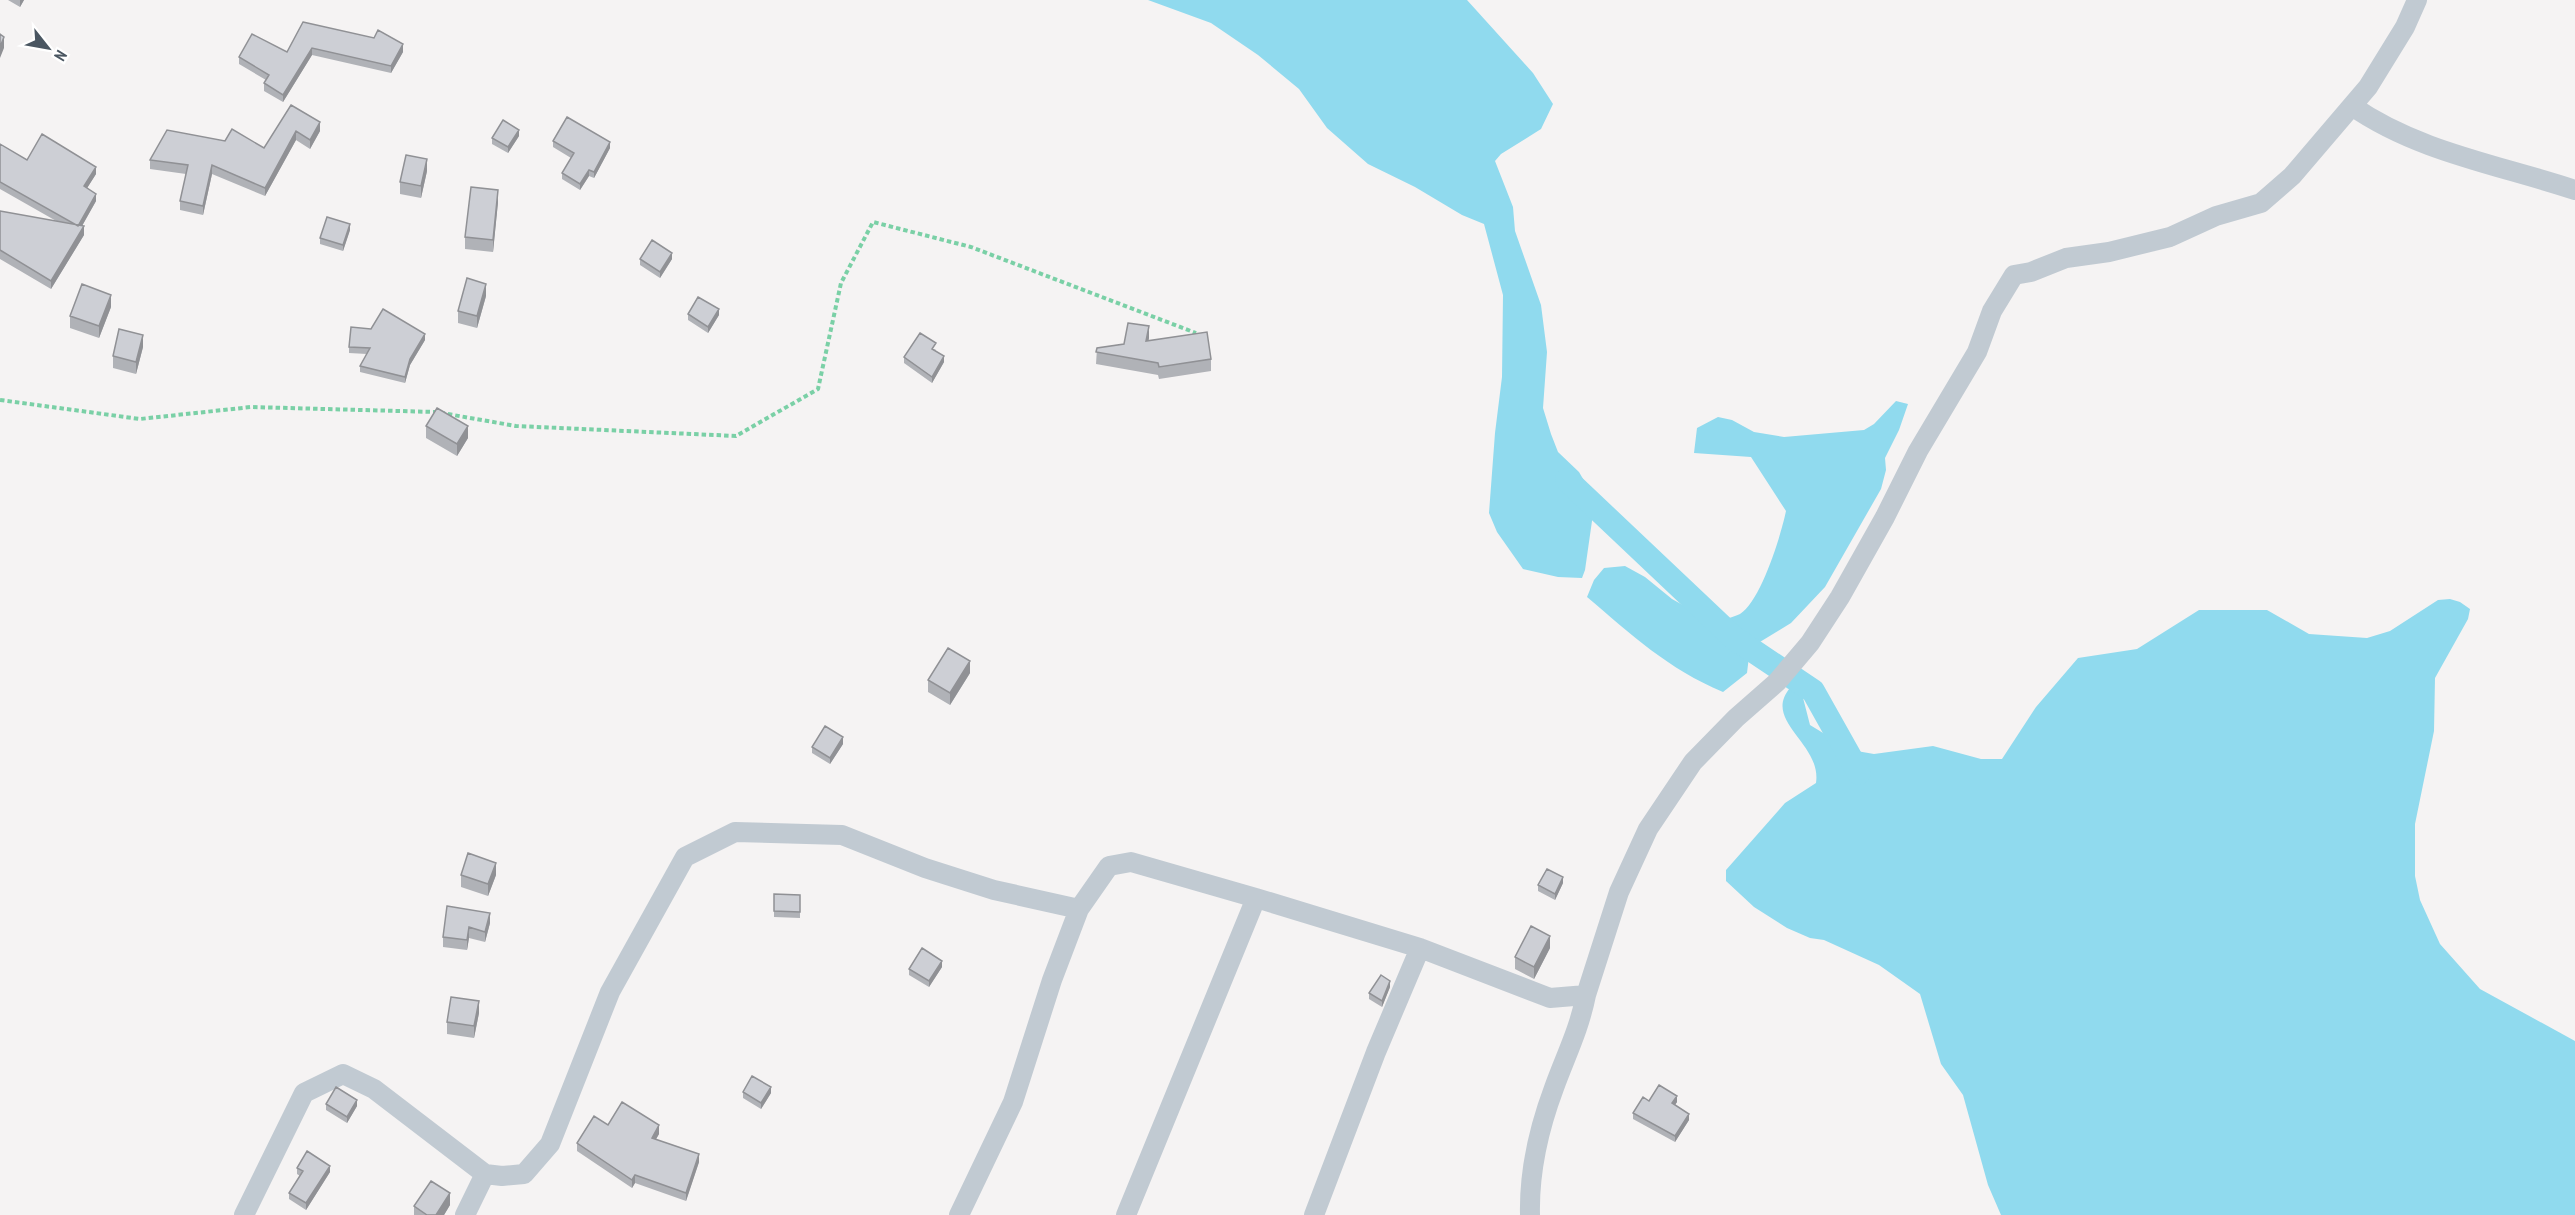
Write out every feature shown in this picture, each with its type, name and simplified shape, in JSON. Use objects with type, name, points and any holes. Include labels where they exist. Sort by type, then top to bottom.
[{"type":"street","points":[[1530,1215],[1529,1192],[1534,1155],[1553,1090],[1579,1026],[1586,996],[1619,892],[1648,829],[1693,762],[1736,718],[1777,682],[1810,643],[1840,597],[1918,452],[1977,352],[1992,311],[2014,274],[2031,272],[2066,258],[2109,252],[2170,237],[2216,216],[2261,203],[2292,176],[2368,87],[2399,37],[2417,0]]},
{"type":"street","points":[[2352,106],[2377,123],[2411,139],[2575,190]]},
{"type":"street","points":[[244,1215],[304,1093],[343,1074],[375,1089],[485,1174],[502,1176],[524,1173],[550,1144],[610,992],[685,857],[735,832],[842,835],[925,868],[994,890],[1078,909]]},
{"type":"street","points":[[959,1215],[1013,1102],[1052,980],[1078,909],[1109,866],[1131,862],[1256,898],[1420,948],[1550,998],[1586,996]]},
{"type":"street","points":[[1126,1215],[1256,898]]},
{"type":"street","points":[[1314,1215],[1376,1052],[1420,948]]},
{"type":"street","points":[[465,1215],[485,1174]]},
{"type":"path","points":[[0,400],[140,419],[251,407],[401,411],[436,412],[516,426],[736,436],[818,389],[841,283],[873,222],[971,247],[1196,333]]},
{"type":"water","points":[[1148,0],[1467,0],[1533,73],[1553,104],[1541,129],[1501,154],[1495,161],[1513,207],[1515,231],[1541,305],[1547,352],[1543,408],[1558,452],[1579,472],[1590,491],[1593,514],[1582,578],[1558,577],[1523,569],[1497,532],[1489,513],[1502,377],[1503,295],[1484,224],[1462,215],[1415,187],[1368,164],[1327,128],[1299,89],[1258,55],[1211,23]]},
{"type":"water","points":[[1896,401],[1908,404],[1899,430],[1885,458],[1886,470],[1881,489],[1825,587],[1791,623],[1750,648],[1747,673],[1723,692],[1668,662],[1635,638],[1587,597],[1594,580],[1604,568],[1625,566],[1645,577],[1672,599],[1718,622],[1740,614],[1748,607],[1762,582],[1775,551],[1786,511],[1751,457],[1694,453],[1697,428],[1718,417],[1732,420],[1754,432],[1784,437],[1864,430],[1874,424]]},
{"type":"water","points":[[2450,599],[2470,609],[2468,619],[2435,678],[2434,731],[2415,824],[2415,876],[2420,900],[2440,944],[2480,989],[2575,1041],[2575,1215],[2001,1215],[1988,1185],[1963,1095],[1941,1064],[1920,994],[1879,965],[1824,940],[1810,938],[1787,928],[1754,907],[1726,881],[1726,870],[1785,803],[1816,783],[1811,756],[1783,711],[1783,700],[1790,688],[1801,690],[1810,725],[1851,750],[1874,754],[1933,746],[1981,759],[2002,759],[2036,707],[2078,658],[2137,649],[2199,610],[2267,610],[2309,634],[2367,638],[2390,631],[2438,600]]},
{"type":"building","points":[[303,22],[374,38],[378,30],[403,44],[391,66],[312,48],[283,95],[264,83],[269,75],[239,57],[252,34],[287,52]]},
{"type":"building","points":[[0,34],[4,37],[0,47]]},
{"type":"building","points":[[291,105],[320,122],[310,140],[296,131],[265,188],[212,165],[203,206],[180,201],[188,165],[150,160],[167,130],[225,141],[232,129],[264,148]]},
{"type":"building","points":[[567,117],[610,142],[594,172],[589,170],[580,184],[562,173],[574,153],[553,141]]},
{"type":"building","points":[[503,120],[519,130],[508,147],[492,138]]},
{"type":"building","points":[[42,134],[96,167],[84,186],[96,194],[78,226],[0,182],[0,144],[27,160]]},
{"type":"building","points":[[406,155],[427,159],[421,186],[400,182]]},
{"type":"building","points":[[471,187],[498,190],[493,240],[465,237]]},
{"type":"building","points":[[0,211],[84,226],[51,281],[0,250]]},
{"type":"building","points":[[327,217],[350,224],[343,245],[320,238]]},
{"type":"building","points":[[652,240],[672,253],[660,272],[640,259]]},
{"type":"building","points":[[467,278],[486,284],[477,316],[458,311]]},
{"type":"building","points":[[82,284],[111,295],[99,326],[70,316]]},
{"type":"building","points":[[698,297],[719,309],[708,327],[688,314]]},
{"type":"building","points":[[383,309],[425,334],[410,359],[405,377],[360,366],[370,348],[349,347],[351,327],[371,329]]},
{"type":"building","points":[[1128,323],[1149,326],[1146,341],[1207,332],[1211,359],[1159,367],[1158,363],[1096,352],[1097,348],[1124,344]]},
{"type":"building","points":[[119,329],[143,335],[136,362],[113,356]]},
{"type":"building","points":[[920,333],[936,343],[932,349],[944,356],[932,377],[904,357]]},
{"type":"building","points":[[437,408],[468,426],[457,444],[426,426]]},
{"type":"building","points":[[948,648],[970,661],[950,693],[928,680]]},
{"type":"building","points":[[825,726],[843,737],[830,758],[812,747]]},
{"type":"building","points":[[468,853],[496,863],[488,884],[461,875]]},
{"type":"building","points":[[1547,869],[1563,877],[1555,894],[1538,885]]},
{"type":"building","points":[[774,894],[800,895],[800,912],[774,911]]},
{"type":"building","points":[[447,906],[490,913],[485,932],[469,927],[467,940],[443,937]]},
{"type":"building","points":[[1531,926],[1550,936],[1534,967],[1515,957]]},
{"type":"building","points":[[922,948],[942,961],[929,981],[909,969]]},
{"type":"building","points":[[1381,975],[1390,981],[1382,1001],[1369,993]]},
{"type":"building","points":[[451,997],[479,1001],[474,1026],[447,1022]]},
{"type":"building","points":[[752,1076],[771,1087],[761,1103],[743,1092]]},
{"type":"building","points":[[1659,1085],[1677,1096],[1672,1103],[1689,1114],[1675,1136],[1633,1113],[1643,1097],[1649,1101]]},
{"type":"building","points":[[336,1087],[357,1100],[347,1117],[326,1104]]},
{"type":"building","points":[[622,1102],[659,1125],[652,1138],[699,1154],[686,1193],[635,1175],[632,1180],[577,1143],[594,1116],[608,1125]]},
{"type":"building","points":[[307,1151],[330,1166],[306,1203],[289,1193],[303,1171],[297,1168]]},
{"type":"building","points":[[431,1181],[450,1193],[436,1215],[427,1215],[414,1206]]},
{"type":"waterway","points":[[1567,480],[1734,638],[1813,691],[1859,773]]}]
